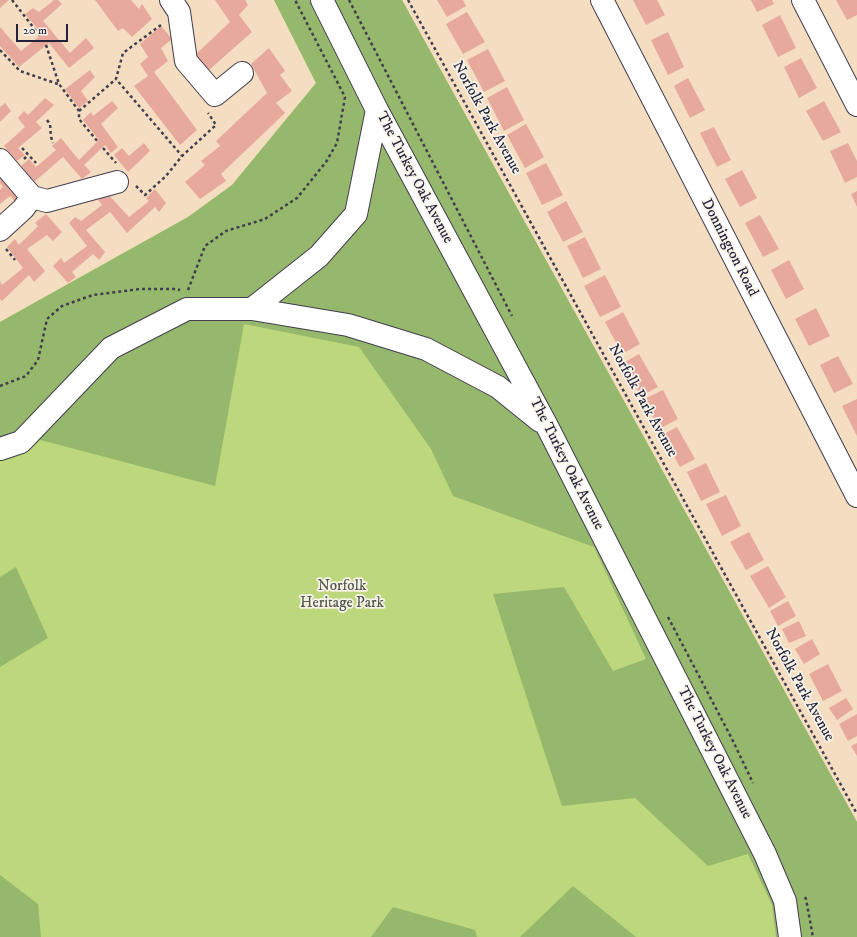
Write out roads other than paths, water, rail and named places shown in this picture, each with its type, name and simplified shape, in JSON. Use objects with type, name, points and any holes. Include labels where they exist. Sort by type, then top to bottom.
[{"type":"street","name":"The Turkey Oak Avenue","points":[[322,0],[377,110],[547,426],[765,854],[785,901],[790,937]]},
{"type":"street","name":"Donnington Road","points":[[602,0],[857,496]]},
{"type":"street","points":[[803,0],[857,105]]},
{"type":"street","points":[[175,6],[186,61],[215,95],[242,73]]},
{"type":"street","points":[[252,309],[319,256],[356,214],[377,110]]},
{"type":"street","points":[[0,160],[32,197],[47,201],[123,177]]},
{"type":"street","points":[[2,238],[32,197]]},
{"type":"street","points":[[0,449],[21,442],[111,348],[187,308],[252,309],[348,325],[426,349],[498,387],[547,426]]},
{"type":"park label","name":"Norfolk Heritage Park","points":[[342,596]]}]
